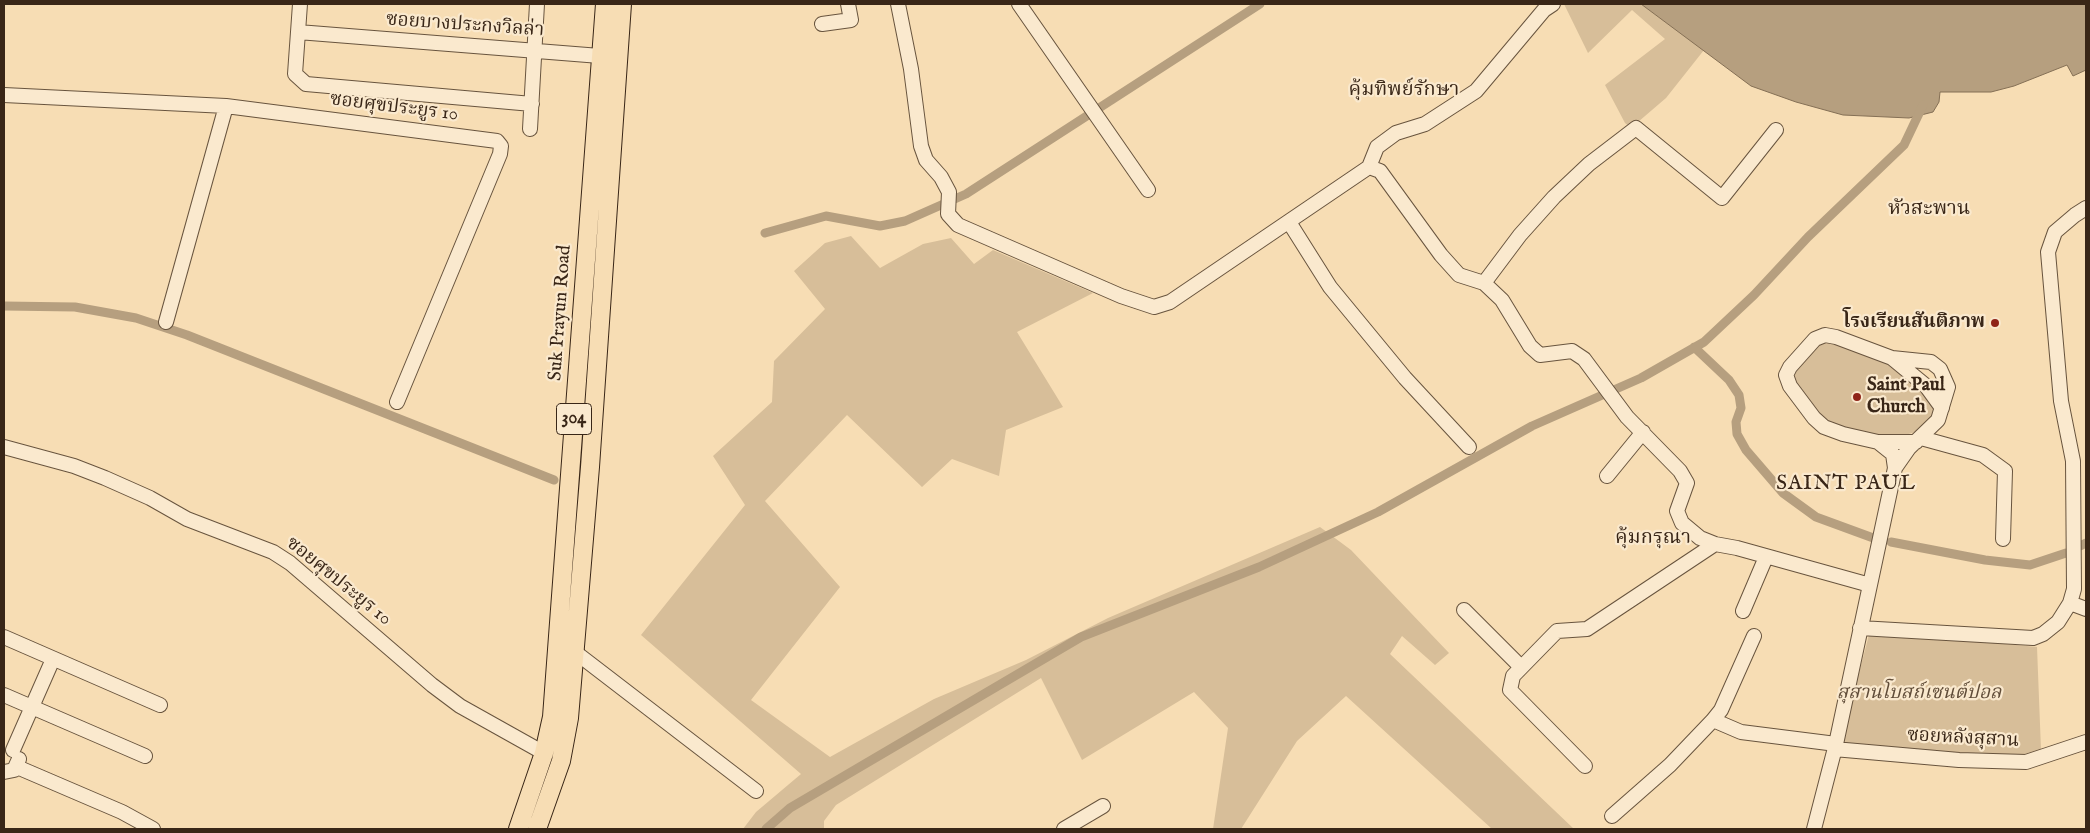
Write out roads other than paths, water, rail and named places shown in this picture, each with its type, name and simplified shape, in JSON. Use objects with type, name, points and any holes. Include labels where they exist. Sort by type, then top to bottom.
[{"type":"main road","name":"Suk Prayun Road","points":[[537,829],[561,761],[570,718],[604,275],[608,56],[605,4]]},
{"type":"main road","name":"Suk Prayun Road","points":[[518,829],[544,754],[552,717],[608,56],[622,4]]},
{"type":"street","points":[[300,4],[294,74],[306,84],[532,104]]},
{"type":"street","points":[[530,129],[537,4]]},
{"type":"street","points":[[822,24],[851,20],[848,4]]},
{"type":"street","points":[[1019,4],[1148,190]]},
{"type":"street","points":[[900,5],[921,146],[926,160],[941,177],[950,192],[948,214],[958,225],[1121,296],[1154,307],[1170,302],[1369,167],[1377,147],[1396,133],[1425,124],[1476,91],[1544,10],[1553,4]]},
{"type":"street","name":"ซอยบางประกงวิลล่า","points":[[298,32],[608,56]]},
{"type":"street","name":"ซอยศุขประยูร 10","points":[[4,95],[226,106],[486,138],[500,143],[500,154],[397,402]]},
{"type":"street","points":[[166,322],[226,106]]},
{"type":"street","points":[[1484,283],[1520,235],[1554,197],[1589,164],[1636,128],[1722,198],[1776,130]]},
{"type":"street","points":[[1369,167],[1380,171],[1441,255],[1460,274],[1484,283],[1502,300],[1530,346],[1540,355],[1572,351],[1584,359],[1600,378],[1627,417],[1680,471],[1687,483],[1677,511],[1682,523],[1700,538],[1715,544],[1870,585]]},
{"type":"street","points":[[1860,628],[2033,638],[2043,634],[2058,622],[2070,603],[2074,589],[2073,461],[2061,401],[2048,252],[2055,232],[2074,214],[2086,208]]},
{"type":"street","points":[[1289,222],[1330,286],[1405,378],[1469,447]]},
{"type":"street","points":[[1894,468],[1918,440],[1938,420],[1948,387],[1940,369],[1931,362],[1892,358],[1836,337],[1825,335],[1815,339],[1786,375],[1790,386],[1814,418],[1824,427],[1843,434],[1878,442],[1918,440],[1983,454],[2005,471],[2003,539]]},
{"type":"street","points":[[1892,358],[1926,386],[1942,408]]},
{"type":"street","points":[[1607,476],[1643,432]]},
{"type":"street","points":[[1814,829],[1835,746],[1894,468],[1893,454],[1878,442]]},
{"type":"street","name":"ซอยศุขประยูร 10","points":[[4,447],[74,466],[105,478],[150,498],[187,519],[273,552],[290,563],[432,685],[468,711],[544,754]]},
{"type":"street","points":[[1585,766],[1510,690],[1513,676],[1557,631],[1586,629],[1715,544]]},
{"type":"street","points":[[1743,611],[1766,557]]},
{"type":"street","points":[[2070,603],[2086,609]]},
{"type":"street","points":[[1464,610],[1521,667]]},
{"type":"street","points":[[1612,816],[1670,765],[1721,710],[1754,636]]},
{"type":"street","points":[[4,637],[160,705]]},
{"type":"street","points":[[575,652],[756,791]]},
{"type":"street","points":[[53,659],[32,707],[8,750],[18,756],[10,770],[134,825],[153,829]]},
{"type":"street","points":[[4,695],[145,756]]},
{"type":"street","name":"ซอยหลังสุสาน","points":[[1713,720],[1741,732],[1835,746],[1960,760],[2026,762],[2086,742]]},
{"type":"street","points":[[1064,829],[1103,806]]},
{"type":"waterway","points":[[765,233],[826,216],[880,226],[905,221],[966,194],[1260,4]]},
{"type":"waterway","points":[[766,829],[790,808],[1081,637],[1259,567],[1378,512],[1532,426],[1641,378],[1704,342],[1754,295],[1808,237],[1904,145],[1923,105]]},
{"type":"waterway","points":[[4,306],[75,307],[136,318],[187,335],[554,480]]},
{"type":"waterway","points":[[1694,347],[1729,380],[1739,395],[1741,408],[1736,422],[1737,434],[1746,450],[1783,493],[1816,517],[1876,539]]},
{"type":"waterway","points":[[1891,542],[1985,560],[2030,565],[2066,553]]},
{"type":"waterway","points":[[2080,546],[2086,543]]},
{"type":"place","name":"โรงเรียนสันติภาพ","points":[[1995,323]]},
{"type":"place","name":"Saint Paul Church","points":[[1857,397]]},
{"type":"district","name":"คุ้มทิพย์รักษา","points":[[1404,91]]},
{"type":"district","name":"หัวสะพาน","points":[[1929,210]]},
{"type":"district","name":"SAINT PAUL","points":[[1846,485]]},
{"type":"district","name":"คุ้มกรุณา","points":[[1653,539]]},
{"type":"park label","name":"สุสานโบสถ์เซนต์ปอล","points":[[1919,694]]}]
